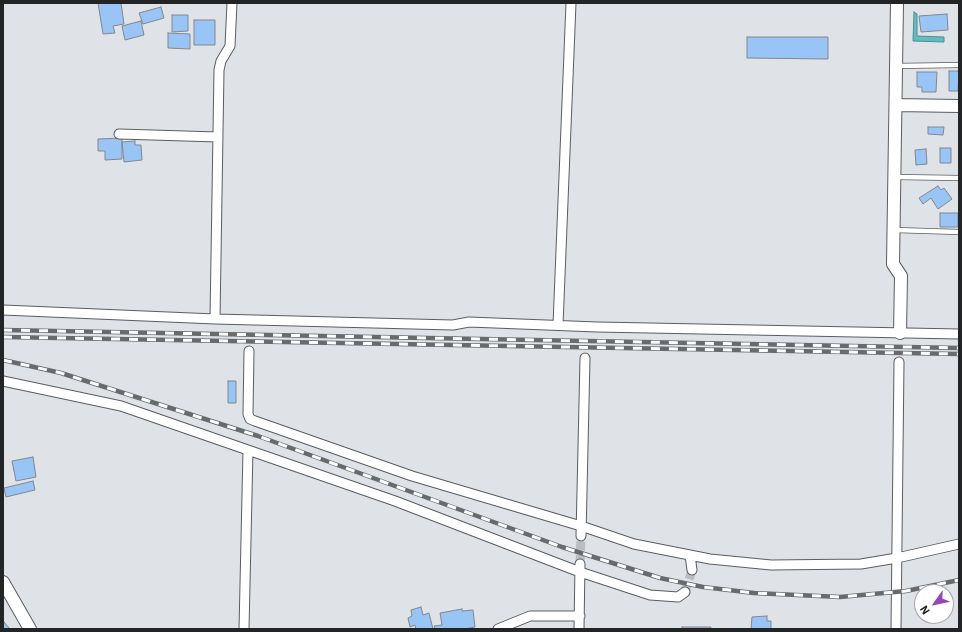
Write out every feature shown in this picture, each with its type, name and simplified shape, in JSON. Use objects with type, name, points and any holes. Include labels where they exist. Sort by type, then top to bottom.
[{"type":"street","points":[[215,319],[219,70],[221,61],[230,46],[232,3]]},
{"type":"street","points":[[558,325],[571,3]]},
{"type":"street","points":[[897,3],[893,264],[901,276],[900,333]]},
{"type":"street","points":[[896,105],[959,106]]},
{"type":"street","points":[[119,134],[218,137]]},
{"type":"street","points":[[3,310],[215,319],[453,325],[469,322],[959,334]]},
{"type":"street","points":[[249,351],[248,414],[250,419],[412,476],[581,526],[634,544],[710,559],[771,565],[861,564],[897,558],[959,544]]},
{"type":"street","points":[[581,536],[585,358]]},
{"type":"street","points":[[896,629],[899,362]]},
{"type":"street","points":[[3,381],[121,406],[395,501],[650,595],[678,597],[685,592]]},
{"type":"street","points":[[244,629],[248,450]]},
{"type":"street","points":[[690,555],[692,570]]},
{"type":"street","points":[[579,629],[580,568]]},
{"type":"street","points":[[3,582],[30,629]]},
{"type":"street","points":[[498,629],[530,616],[580,616]]},
{"type":"lane","points":[[896,66],[959,65]]},
{"type":"lane","points":[[894,177],[959,178]]},
{"type":"lane","points":[[894,230],[959,232]]},
{"type":"water","points":[[914,12],[917,14],[917,36],[944,37],[944,42],[913,41]]},
{"type":"building","points":[[98,3],[121,3],[124,24],[113,26],[115,33],[103,34]]},
{"type":"building","points":[[161,7],[164,18],[143,24],[139,13]]},
{"type":"building","points":[[947,14],[948,30],[921,32],[919,16]]},
{"type":"building","points":[[172,15],[188,15],[188,31],[172,32]]},
{"type":"building","points":[[194,20],[215,20],[215,45],[194,45]]},
{"type":"building","points":[[141,21],[144,35],[125,40],[122,26]]},
{"type":"building","points":[[168,33],[190,34],[190,49],[168,48]]},
{"type":"building","points":[[747,37],[828,37],[828,59],[747,58]]},
{"type":"building","points":[[949,71],[959,71],[958,91],[949,91]]},
{"type":"building","points":[[917,72],[937,72],[936,92],[922,92],[922,87],[917,87]]},
{"type":"building","points":[[928,127],[944,127],[943,135],[928,134]]},
{"type":"building","points":[[122,138],[122,159],[105,160],[105,151],[98,151],[98,139]]},
{"type":"building","points":[[135,141],[135,145],[141,145],[142,160],[124,162],[122,142]]},
{"type":"building","points":[[940,148],[951,148],[951,163],[940,163]]},
{"type":"building","points":[[926,149],[927,164],[916,165],[915,150]]},
{"type":"building","points":[[938,186],[941,190],[944,188],[952,199],[938,209],[931,198],[923,204],[919,198]]},
{"type":"building","points":[[940,213],[958,213],[958,227],[940,227]]},
{"type":"building","points":[[228,381],[236,381],[236,403],[228,403]]},
{"type":"building","points":[[33,457],[36,477],[16,481],[12,461]]},
{"type":"building","points":[[33,481],[35,490],[6,497],[4,488]]},
{"type":"building","points":[[421,607],[423,615],[429,613],[433,629],[416,629],[415,625],[410,627],[408,618],[412,616],[411,610]]},
{"type":"building","points":[[462,609],[462,611],[473,610],[475,627],[465,629],[435,629],[434,626],[442,625],[440,613]]},
{"type":"building","points":[[767,616],[767,621],[771,621],[771,629],[751,629],[752,617]]},
{"type":"building","points":[[4,622],[10,629],[3,629]]},
{"type":"building","points":[[682,627],[711,627],[711,629],[682,629]]},
{"type":"tunnel","points":[[580,564],[581,536]]},
{"type":"tunnel","points":[[685,592],[692,570]]},
{"type":"railway","points":[[3,330],[959,348]]},
{"type":"railway","points":[[3,337],[959,354]]},
{"type":"railway","points":[[3,360],[61,373],[258,436],[562,547],[660,578],[703,587],[754,593],[840,597],[906,591],[959,580]]}]
